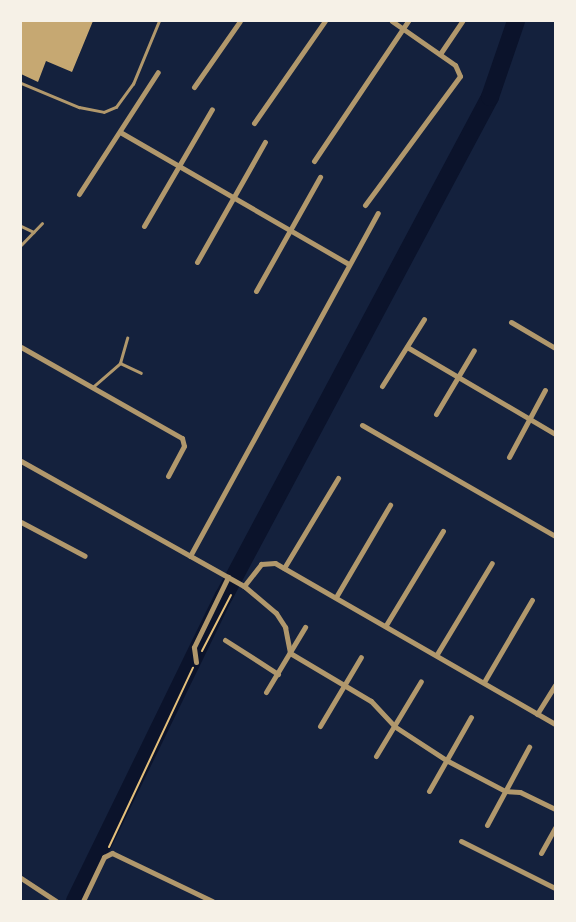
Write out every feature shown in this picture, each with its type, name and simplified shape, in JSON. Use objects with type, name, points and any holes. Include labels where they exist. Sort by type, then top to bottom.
[{"type":"street","points":[[194,87],[240,21]]},
{"type":"street","points":[[254,123],[325,21]]},
{"type":"street","points":[[365,205],[459,79],[458,68],[392,21]]},
{"type":"street","points":[[314,161],[408,21]]},
{"type":"street","points":[[440,54],[462,21]]},
{"type":"street","points":[[79,194],[158,72]]},
{"type":"street","points":[[144,226],[212,109]]},
{"type":"street","points":[[120,132],[348,264]]},
{"type":"street","points":[[197,262],[265,142]]},
{"type":"street","points":[[256,291],[320,177]]},
{"type":"street","points":[[190,556],[348,264],[378,213]]},
{"type":"street","points":[[382,386],[424,319]]},
{"type":"street","points":[[511,322],[555,348]]},
{"type":"street","points":[[21,347],[94,386],[182,438],[184,446],[168,476]]},
{"type":"street","points":[[407,347],[555,434]]},
{"type":"street","points":[[436,414],[474,350]]},
{"type":"street","points":[[509,457],[545,390]]},
{"type":"street","points":[[362,425],[555,536]]},
{"type":"street","points":[[21,460],[244,586],[276,613],[285,627],[290,653],[371,701],[394,726],[446,760],[505,791],[520,792],[555,809]]},
{"type":"street","points":[[284,568],[338,478]]},
{"type":"street","points":[[336,597],[390,505]]},
{"type":"street","points":[[21,522],[84,556]]},
{"type":"street","points":[[386,625],[443,531]]},
{"type":"street","points":[[437,654],[492,563]]},
{"type":"street","points":[[244,586],[261,564],[284,568],[437,654],[555,724]]},
{"type":"street","points":[[196,662],[194,647],[229,577]]},
{"type":"street","points":[[484,682],[532,600]]},
{"type":"street","points":[[266,692],[305,627]]},
{"type":"street","points":[[225,640],[278,674]]},
{"type":"street","points":[[320,726],[343,684],[361,657]]},
{"type":"street","points":[[376,756],[420,681]]},
{"type":"street","points":[[537,714],[555,685]]},
{"type":"street","points":[[429,791],[471,718]]},
{"type":"street","points":[[487,825],[529,747]]},
{"type":"street","points":[[541,853],[555,828]]},
{"type":"street","points":[[461,841],[555,888]]},
{"type":"street","points":[[83,901],[108,854],[125,857],[212,901]]},
{"type":"street","points":[[21,878],[56,901]]},
{"type":"lane","points":[[21,83],[85,109],[104,112],[116,107],[133,84],[159,21]]},
{"type":"lane","points":[[21,246],[42,223]]},
{"type":"lane","points":[[21,226],[34,232]]},
{"type":"lane","points":[[94,386],[120,363],[128,338]]},
{"type":"lane","points":[[120,363],[141,373]]},
{"type":"path","points":[[108,854],[128,802],[231,595]]},
{"type":"building","points":[[21,21],[93,21],[72,72],[46,61],[38,82],[21,74]]},
{"type":"waterway","points":[[75,901],[224,596],[490,97],[516,21]]}]
